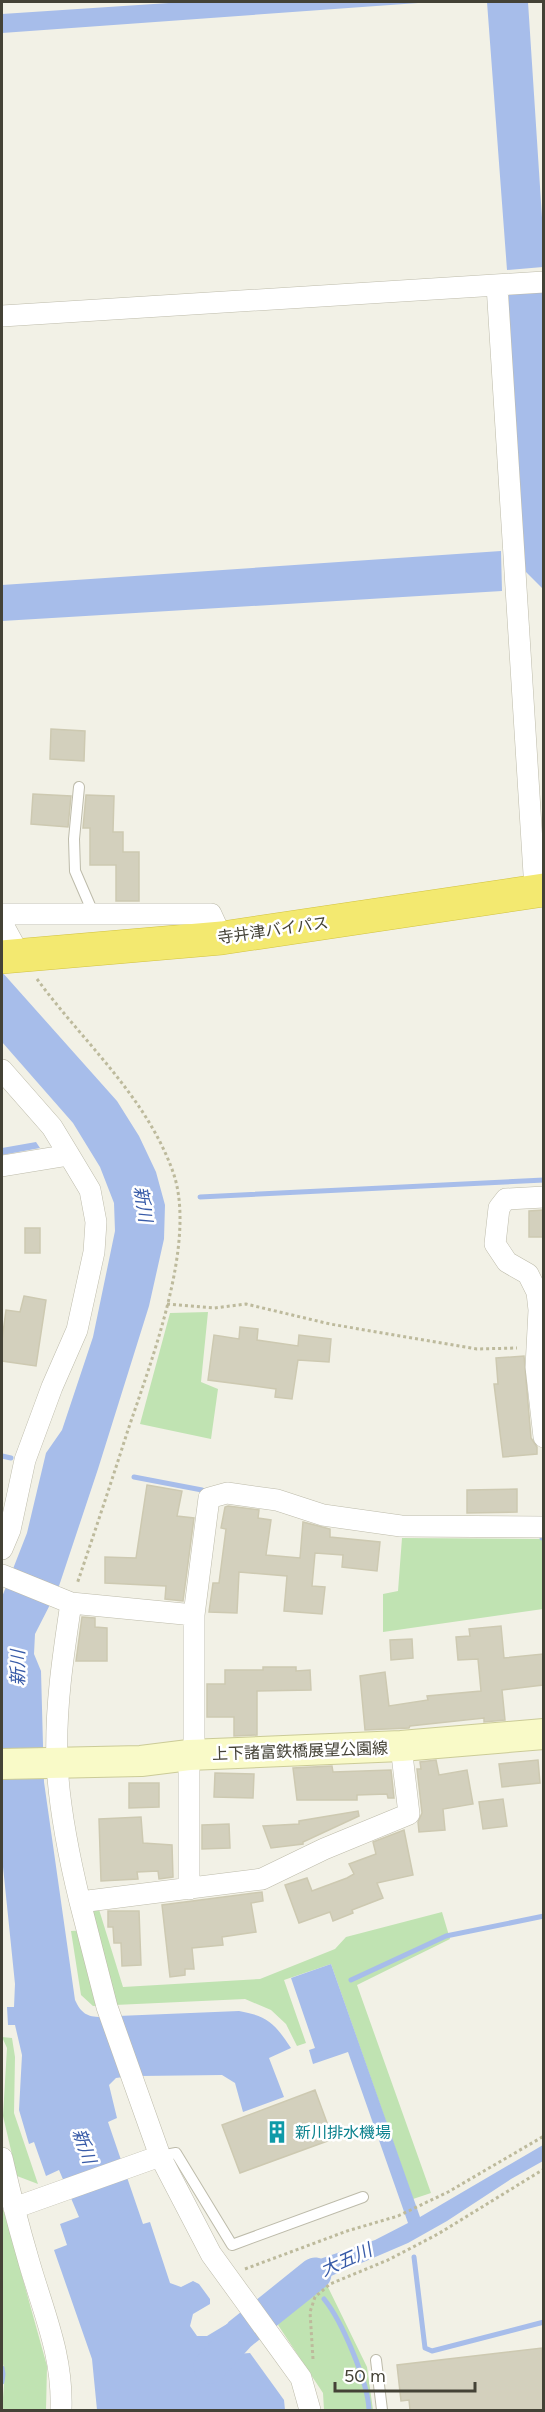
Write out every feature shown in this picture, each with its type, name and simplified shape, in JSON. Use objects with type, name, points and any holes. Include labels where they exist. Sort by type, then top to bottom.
[{"type":"highway","name":"寺井津バイパス","points":[[11,956],[222,938],[543,890]]},
{"type":"street","points":[[2,316],[543,282]]},
{"type":"street","points":[[497,285],[534,874],[543,890]]},
{"type":"street","points":[[2,914],[94,916],[211,914],[222,938]]},
{"type":"street","points":[[2,923],[11,956]]},
{"type":"street","points":[[2,1070],[52,1127],[90,1190],[96,1222],[94,1252],[77,1330],[25,1460],[10,1530],[2,1549]]},
{"type":"street","points":[[2,1166],[69,1155]]},
{"type":"street","points":[[543,1197],[507,1199],[499,1208],[495,1244],[507,1262],[528,1274],[537,1292],[541,1310],[536,1367],[543,1437]]},
{"type":"street","points":[[189,1889],[194,1615],[209,1498],[227,1493],[277,1500],[323,1515],[401,1526],[543,1527]]},
{"type":"street","points":[[2,1575],[67,1602],[194,1615]]},
{"type":"street","points":[[67,1602],[59,1680],[57,1762],[68,1852],[106,2007],[160,2156],[195,2226],[226,2276],[300,2378],[308,2401]]},
{"type":"street","name":"上下諸富鉄橋展望公園線","points":[[2,1764],[141,1761],[192,1755],[401,1746],[543,1734]]},
{"type":"street","points":[[80,1902],[261,1879],[324,1849],[409,1814],[401,1746]]},
{"type":"street","points":[[14,2208],[160,2156]]},
{"type":"street","points":[[2,2158],[14,2208],[57,2353],[62,2384],[61,2410]]},
{"type":"lane","points":[[80,787],[74,839],[75,871],[94,916]]},
{"type":"lane","points":[[160,2156],[176,2153],[232,2246],[363,2197]]},
{"type":"lane","points":[[376,2360],[382,2410]]},
{"type":"path","points":[[11,956],[118,1078],[142,1111],[174,1174],[179,1207],[179,1241],[167,1304],[143,1383],[67,1602]]},
{"type":"path","points":[[167,1304],[214,1308],[246,1304],[330,1324],[477,1349],[538,1348]]},
{"type":"path","points":[[226,2276],[347,2231],[398,2216],[448,2192],[543,2136]]},
{"type":"path","points":[[308,2401],[312,2385],[310,2312],[315,2297],[330,2284],[388,2260],[438,2234],[543,2169]]},
{"type":"green space","points":[[208,1312],[201,1382],[218,1389],[211,1439],[140,1424],[170,1313]]},
{"type":"green space","points":[[402,1538],[543,1539],[543,1609],[383,1632],[383,1594],[398,1591]]},
{"type":"green space","points":[[97,1903],[123,1987],[260,1979],[335,1949],[346,1937],[442,1912],[450,1939],[357,1985],[431,2193],[413,2199],[331,1964],[284,1980],[306,2043],[297,2046],[286,2024],[271,2010],[245,1999],[93,2006],[81,1995],[71,1931],[90,1930],[91,1905]]},
{"type":"green space","points":[[2,2037],[12,2038],[15,2057],[14,2113],[38,2184],[17,2176],[3,2116],[7,2048]]},
{"type":"green space","points":[[2,2204],[47,2366],[46,2410],[2,2410],[5,2372],[2,2360]]},
{"type":"green space","points":[[324,2279],[367,2367],[373,2410],[324,2410],[323,2393],[278,2325],[288,2311]]},
{"type":"water","points":[[184,2],[432,2],[2,33],[2,14]]},
{"type":"water","points":[[487,2],[528,2],[543,233],[543,267],[507,270]]},
{"type":"water","points":[[543,291],[542,588],[523,569],[508,294]]},
{"type":"water","points":[[501,551],[502,591],[2,621],[2,585]]},
{"type":"water","name":"新川","points":[[2,972],[117,1101],[139,1136],[156,1172],[165,1205],[164,1239],[149,1306],[58,1589],[35,1634],[34,1654],[41,1671],[44,1782],[75,2000],[85,2013],[101,2017],[123,2077],[116,2078],[109,2085],[117,2118],[108,2122],[143,2224],[150,2222],[170,2283],[181,2287],[193,2281],[199,2284],[210,2299],[210,2304],[193,2314],[190,2326],[197,2336],[207,2336],[227,2324],[235,2326],[246,2344],[236,2354],[250,2353],[284,2400],[285,2410],[97,2410],[92,2359],[54,2250],[67,2245],[60,2224],[79,2217],[59,2170],[46,2176],[34,2142],[29,2144],[19,2110],[22,2055],[15,2025],[8,2025],[7,2007],[14,2007],[15,1984],[2,1857],[2,1597],[27,1533],[46,1453],[62,1430],[93,1337],[115,1231],[114,1203],[100,1167],[73,1123],[2,1042]]},
{"type":"water","points":[[36,1142],[40,1148],[2,1155],[2,1148]]},
{"type":"water","points":[[331,1964],[420,2217],[543,2145],[543,2161],[408,2243],[324,2279],[288,2311],[274,2293],[314,2261],[375,2240],[408,2223],[348,2052],[313,2064],[309,2050],[315,2048],[291,1978]]},
{"type":"water","points":[[239,2011],[270,2022],[291,2048],[269,2058],[284,2097],[243,2112],[235,2083],[222,2075],[140,2076],[118,2016]]},
{"type":"building","points":[[51,729],[85,731],[84,761],[50,759]]},
{"type":"building","points":[[33,794],[71,796],[68,827],[31,824]]},
{"type":"building","points":[[86,795],[114,796],[113,832],[123,832],[123,852],[139,852],[139,901],[116,901],[116,865],[90,865],[90,828],[83,828]]},
{"type":"building","points":[[543,1210],[543,1237],[529,1237],[529,1211]]},
{"type":"building","points":[[25,1228],[40,1228],[40,1253],[25,1253]]},
{"type":"building","points":[[24,1296],[46,1300],[36,1366],[2,1361],[6,1310],[20,1312]]},
{"type":"building","points":[[240,1327],[258,1329],[257,1340],[298,1346],[299,1335],[331,1339],[329,1362],[298,1360],[292,1399],[275,1397],[276,1389],[208,1380],[214,1335],[239,1339]]},
{"type":"building","points":[[524,1356],[531,1438],[537,1447],[537,1454],[503,1457],[494,1384],[498,1384],[496,1358]]},
{"type":"building","points":[[147,1485],[182,1491],[177,1516],[194,1518],[183,1601],[165,1599],[166,1586],[105,1583],[105,1557],[136,1558]]},
{"type":"building","points":[[517,1489],[517,1512],[467,1513],[467,1490]]},
{"type":"building","points":[[225,1507],[259,1510],[258,1518],[271,1520],[266,1555],[300,1558],[303,1522],[330,1529],[330,1537],[380,1542],[377,1571],[342,1567],[343,1555],[315,1553],[312,1586],[325,1587],[322,1614],[284,1611],[287,1576],[239,1572],[237,1613],[209,1612],[213,1583],[219,1583],[226,1529],[221,1528]]},
{"type":"building","points":[[82,1617],[95,1618],[95,1627],[107,1628],[107,1661],[76,1661]]},
{"type":"building","points":[[501,1626],[504,1658],[543,1654],[543,1685],[502,1690],[505,1720],[484,1722],[484,1718],[410,1726],[409,1728],[365,1730],[360,1676],[385,1672],[389,1706],[428,1700],[427,1696],[481,1691],[478,1659],[458,1660],[456,1637],[470,1636],[469,1629]]},
{"type":"building","points":[[412,1639],[413,1658],[391,1660],[390,1640]]},
{"type":"building","points":[[263,1667],[296,1667],[296,1671],[310,1670],[311,1690],[257,1691],[257,1735],[234,1736],[234,1717],[207,1717],[207,1684],[225,1684],[225,1670],[263,1670]]},
{"type":"building","points":[[436,1760],[439,1775],[467,1770],[473,1804],[443,1809],[445,1830],[419,1832],[418,1822],[422,1813],[417,1769],[421,1769],[420,1762]]},
{"type":"building","points":[[538,1760],[540,1783],[502,1787],[499,1764]]},
{"type":"building","points":[[332,1766],[333,1772],[391,1770],[394,1798],[388,1798],[387,1794],[357,1795],[357,1800],[297,1800],[293,1768]]},
{"type":"building","points":[[215,1773],[254,1774],[253,1798],[214,1797]]},
{"type":"building","points":[[129,1783],[159,1783],[159,1807],[129,1808]]},
{"type":"building","points":[[503,1799],[507,1826],[483,1829],[479,1802]]},
{"type":"building","points":[[358,1811],[359,1816],[303,1844],[271,1848],[263,1826],[299,1824],[299,1821]]},
{"type":"building","points":[[141,1817],[143,1843],[172,1845],[173,1877],[159,1879],[158,1871],[137,1872],[138,1879],[101,1881],[99,1819]]},
{"type":"building","points":[[229,1824],[230,1848],[202,1849],[202,1825]]},
{"type":"building","points":[[404,1830],[413,1875],[377,1883],[383,1898],[352,1910],[353,1913],[333,1921],[330,1912],[299,1923],[285,1885],[307,1878],[312,1891],[347,1878],[354,1874],[349,1864],[376,1854],[373,1842]]},
{"type":"building","points":[[262,1892],[263,1901],[251,1903],[256,1932],[222,1937],[223,1945],[192,1948],[194,1969],[185,1969],[185,1975],[170,1977],[162,1905]]},
{"type":"building","points":[[108,1911],[139,1911],[141,1965],[122,1966],[121,1943],[114,1943],[113,1927],[108,1927]]},
{"type":"building","name":"新川排水機場","points":[[315,2090],[333,2139],[240,2173],[222,2125]]},
{"type":"building","points":[[542,2348],[543,2410],[410,2410],[409,2400],[401,2401],[397,2365]]},
{"type":"waterway","points":[[200,1197],[544,1180]]},
{"type":"waterway","points":[[2,1456],[11,1458]]},
{"type":"waterway","points":[[134,1477],[202,1490]]},
{"type":"waterway","points":[[351,1980],[446,1936],[544,1916]]},
{"type":"waterway","points":[[414,2257],[425,2348],[432,2351],[544,2322]]},
{"type":"waterway","name":"大五川","points":[[210,2367],[240,2334],[315,2274]]},
{"type":"waterway","points":[[324,2299],[353,2352],[368,2398],[369,2410]]},
{"type":"waterway","points":[[2,2368],[2,2382]]},
{"type":"place","name":"新川排水機場","points":[[277,2132]]}]
